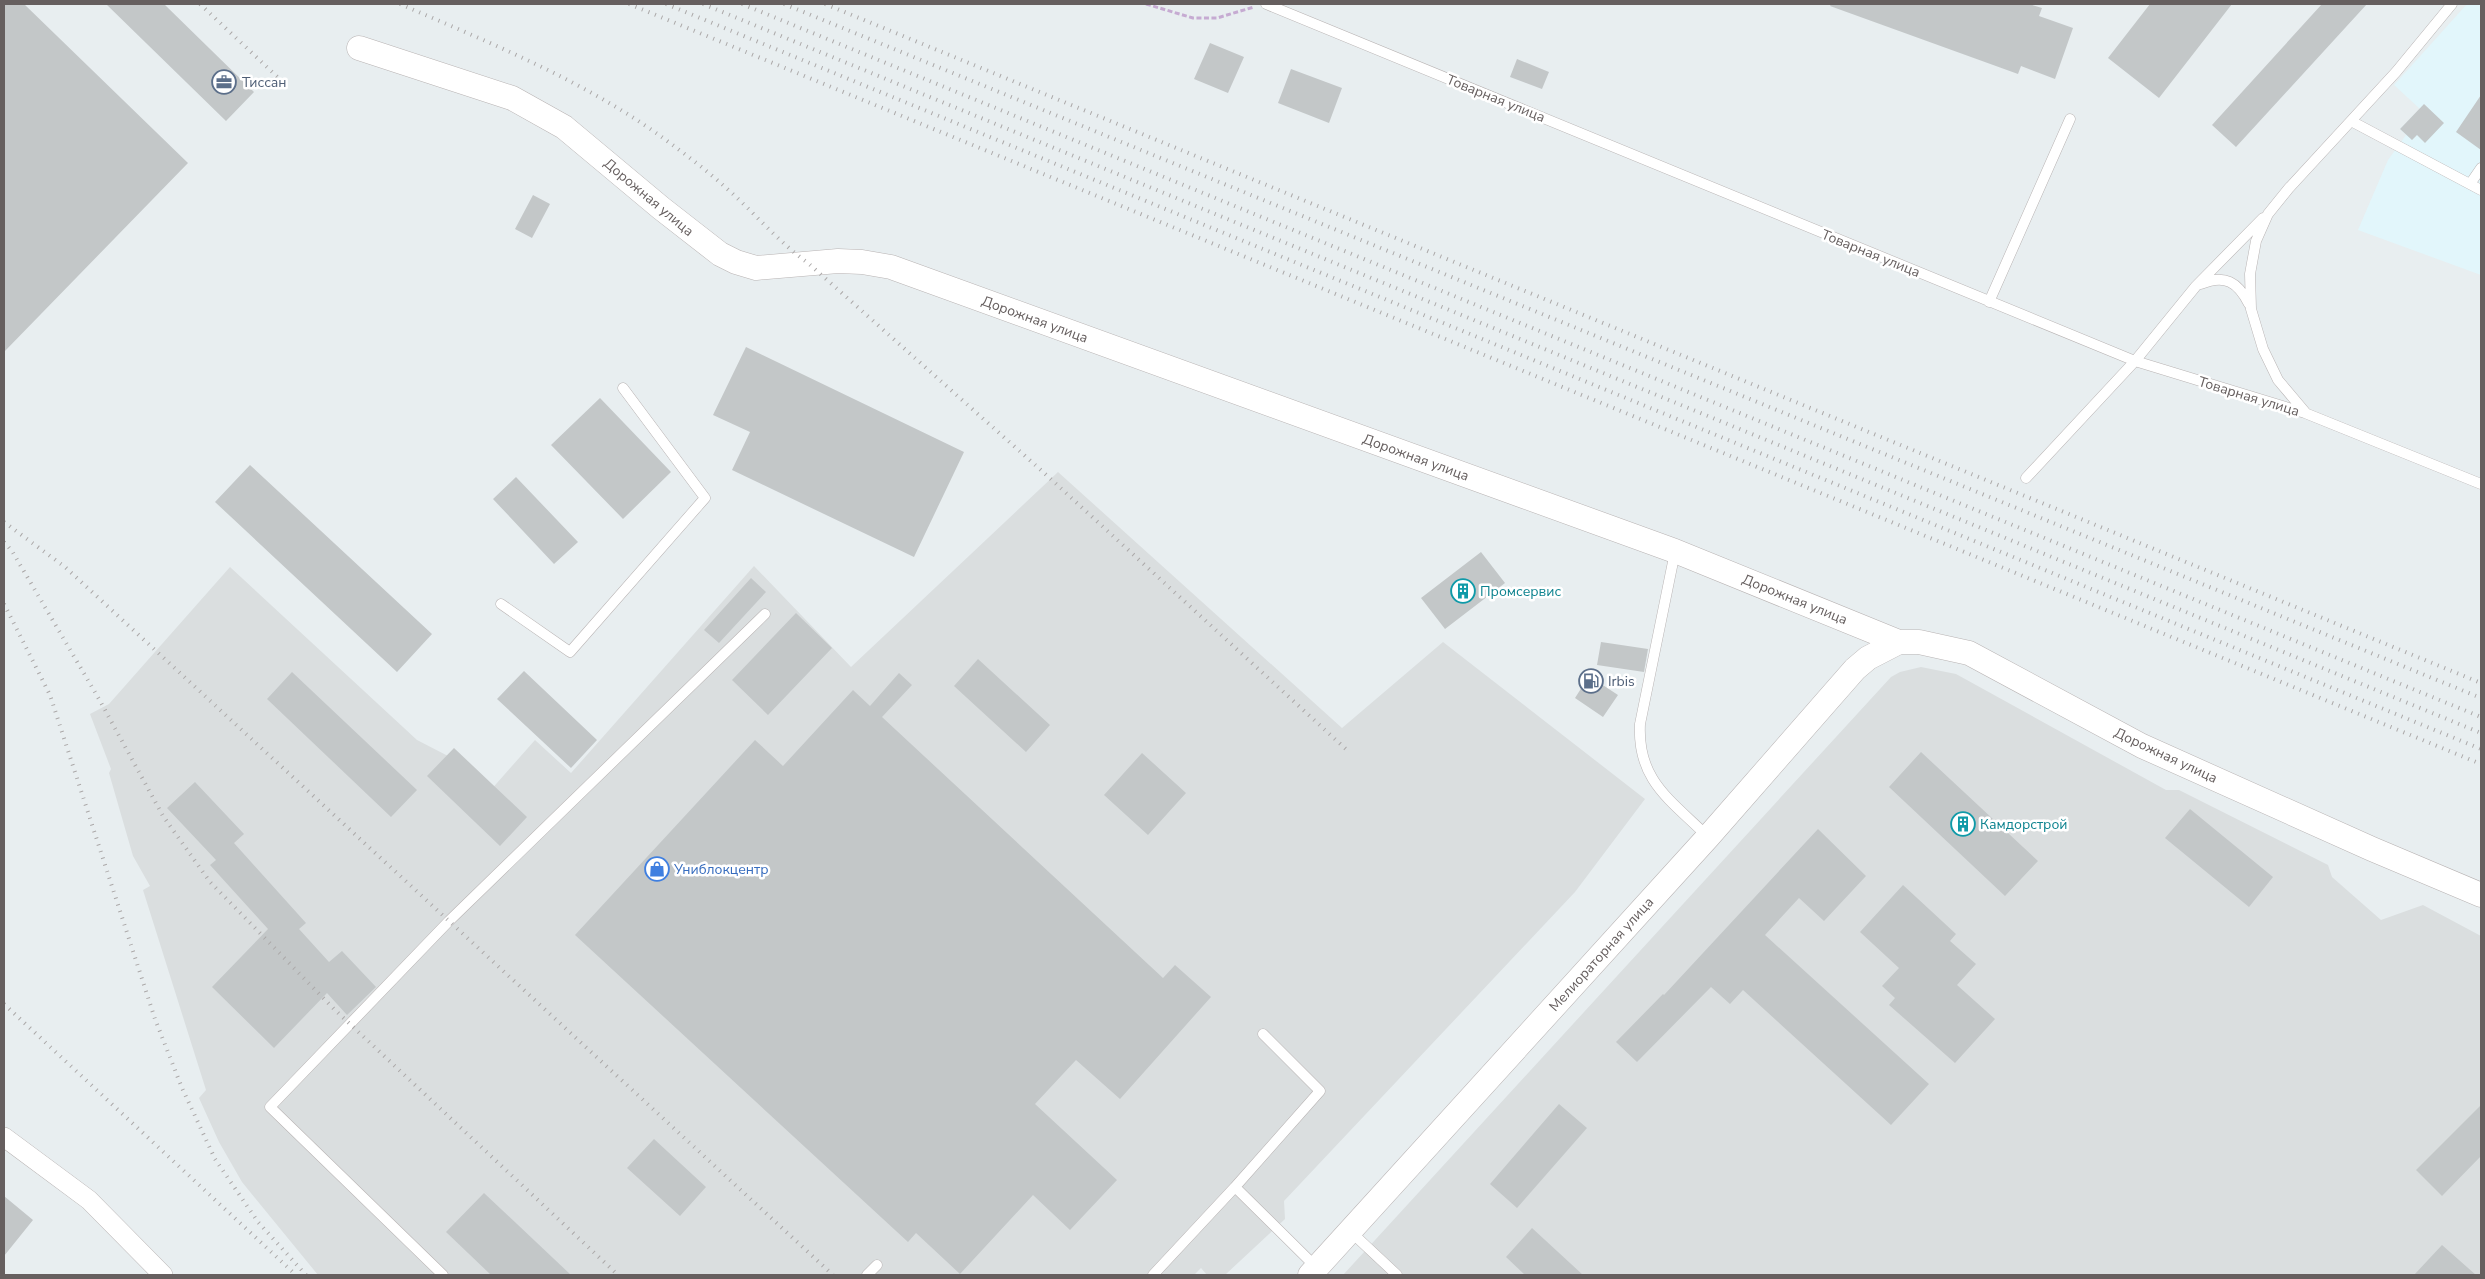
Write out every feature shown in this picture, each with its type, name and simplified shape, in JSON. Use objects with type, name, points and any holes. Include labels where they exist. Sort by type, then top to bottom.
[{"type":"street","name":"Дорожная улица","points":[[359,48],[512,98],[564,127],[661,208],[720,254],[736,262],[756,268],[838,261],[862,262],[891,267],[1675,550],[1899,642],[1919,642],[1969,653],[2142,746],[2372,850],[2481,895]]},
{"type":"street","name":"Мелиораторная улица","points":[[1314,1272],[1708,837],[1855,669],[1868,658],[1899,642]]},
{"type":"street","points":[[4,1137],[89,1200],[163,1275]]},
{"type":"lane","name":"Товарная улица","points":[[1266,4],[2134,361],[2305,413],[2481,484]]},
{"type":"lane","points":[[2026,478],[2134,361],[2196,286],[2268,214],[2288,188],[2396,72],[2452,4]]},
{"type":"lane","points":[[1989,302],[2070,119]]},
{"type":"lane","points":[[2351,121],[2481,190]]},
{"type":"lane","points":[[2470,184],[2481,168]]},
{"type":"lane","points":[[2251,309],[2250,274],[2256,241],[2268,214]]},
{"type":"lane","points":[[2196,286],[2214,278],[2230,281],[2244,293],[2263,349],[2278,380],[2305,413]]},
{"type":"lane","points":[[501,604],[570,652],[705,498],[623,388]]},
{"type":"lane","points":[[1675,550],[1640,724],[1639,742],[1644,764],[1651,777],[1708,837]]},
{"type":"lane","points":[[442,1275],[270,1107],[449,922],[765,614]]},
{"type":"lane","points":[[1152,1275],[1235,1187],[1320,1091],[1263,1034]]},
{"type":"lane","points":[[1235,1187],[1314,1272]]},
{"type":"lane","points":[[1350,1231],[1397,1275]]},
{"type":"lane","points":[[867,1275],[877,1264]]},
{"type":"path","points":[[1146,4],[1193,18],[1217,18],[1266,4]]},
{"type":"shaded area","points":[[2467,4],[2481,4],[2481,275],[2358,230],[2388,160],[2406,135],[2400,129],[2420,109],[2394,85]]},
{"type":"shaded area","points":[[1058,472],[1342,728],[1443,642],[1645,799],[1575,892],[1284,1201],[1285,1219],[1225,1275],[1207,1275],[1201,1268],[1194,1275],[318,1275],[242,1182],[219,1142],[199,1098],[206,1090],[143,890],[150,886],[133,856],[109,773],[111,769],[90,714],[109,704],[230,567],[417,740],[448,756],[489,792],[535,740],[571,773],[754,566],[851,667]]},
{"type":"shaded area","points":[[1921,667],[1956,674],[2166,790],[2179,790],[2328,865],[2332,877],[2381,920],[2423,905],[2481,936],[2481,1275],[1343,1275],[1891,677],[1900,672]]},
{"type":"building","points":[[4,4],[24,4],[188,163],[4,352]]},
{"type":"building","points":[[106,4],[164,4],[254,92],[226,121]]},
{"type":"building","points":[[1831,4],[2029,4],[2042,8],[2039,16],[2073,28],[2055,79],[2021,66],[2018,74],[1830,6]]},
{"type":"building","points":[[2150,4],[2232,4],[2159,98],[2108,58]]},
{"type":"building","points":[[2322,4],[2367,4],[2236,147],[2212,125]]},
{"type":"building","points":[[1210,43],[1244,57],[1228,93],[1194,79]]},
{"type":"building","points":[[1517,59],[1549,72],[1542,89],[1510,77]]},
{"type":"building","points":[[1291,69],[1342,88],[1329,123],[1278,103]]},
{"type":"building","points":[[2481,95],[2481,150],[2456,132]]},
{"type":"building","points":[[2424,104],[2444,123],[2425,143],[2417,135],[2412,140],[2400,129]]},
{"type":"building","points":[[533,195],[550,204],[532,238],[515,229]]},
{"type":"building","points":[[746,347],[964,452],[914,557],[732,470],[750,432],[713,415]]},
{"type":"building","points":[[600,398],[671,472],[623,519],[551,445]]},
{"type":"building","points":[[250,465],[432,634],[397,672],[215,502]]},
{"type":"building","points":[[516,477],[578,542],[554,564],[493,499]]},
{"type":"building","name":"Промсервис","points":[[1481,552],[1505,583],[1445,629],[1421,598]]},
{"type":"building","points":[[751,578],[766,592],[719,643],[704,630]]},
{"type":"building","points":[[796,613],[832,648],[768,715],[732,680]]},
{"type":"building","points":[[1601,642],[1648,649],[1644,672],[1597,665]]},
{"type":"building","points":[[978,659],[1050,725],[1026,752],[954,686]]},
{"type":"building","points":[[524,671],[597,740],[571,768],[497,699]]},
{"type":"building","points":[[292,672],[417,790],[391,817],[267,699]]},
{"type":"building","points":[[899,673],[912,685],[882,717],[1163,978],[1175,965],[1211,997],[1120,1099],[1076,1060],[1035,1104],[1117,1180],[1070,1230],[1033,1195],[960,1274],[916,1233],[908,1242],[575,935],[755,740],[783,766],[853,690],[870,706]]},
{"type":"building","points":[[1589,676],[1618,695],[1603,717],[1575,698]]},
{"type":"building","points":[[454,748],[527,817],[500,846],[427,776]]},
{"type":"building","name":"Камдорстрой","points":[[1921,752],[2038,861],[2005,896],[1889,787]]},
{"type":"building","points":[[1142,753],[1186,793],[1148,835],[1104,795]]},
{"type":"building","points":[[195,782],[244,834],[234,843],[306,923],[299,929],[329,962],[342,951],[376,987],[347,1015],[327,993],[274,1048],[212,987],[268,929],[210,865],[216,860],[167,808]]},
{"type":"building","points":[[2190,809],[2273,877],[2249,907],[2165,838]]},
{"type":"building","points":[[1818,829],[1866,876],[1824,921],[1799,898],[1765,935],[1929,1084],[1891,1125],[1743,990],[1730,1004],[1711,987],[1637,1062],[1616,1042],[1664,995]]},
{"type":"building","points":[[1903,885],[1956,934],[1950,941],[1976,964],[1957,985],[1995,1019],[1955,1063],[1889,1005],[1895,998],[1882,986],[1899,968],[1860,932]]},
{"type":"building","points":[[1559,1104],[1587,1128],[1517,1208],[1490,1184]]},
{"type":"building","points":[[2481,1105],[2481,1156],[2442,1196],[2416,1170]]},
{"type":"building","points":[[654,1139],[706,1187],[680,1216],[627,1168]]},
{"type":"building","points":[[484,1193],[571,1275],[491,1275],[446,1232]]},
{"type":"building","points":[[4,1196],[33,1220],[4,1256]]},
{"type":"building","points":[[1532,1228],[1583,1275],[1525,1275],[1506,1257]]},
{"type":"building","points":[[2442,1245],[2476,1275],[2414,1275]]},
{"type":"railway","points":[[200,4],[286,85]]},
{"type":"railway","points":[[400,4],[533,63],[598,96],[659,135],[700,166],[735,196],[786,245],[1042,471],[1348,751]]},
{"type":"railway","points":[[629,4],[2481,764]]},
{"type":"railway","points":[[666,4],[2481,749]]},
{"type":"railway","points":[[703,4],[2481,733]]},
{"type":"railway","points":[[742,4],[2481,717]]},
{"type":"railway","points":[[784,4],[2481,698]]},
{"type":"railway","points":[[825,4],[2481,683]]},
{"type":"railway","points":[[4,522],[65,567],[833,1275]]},
{"type":"railway","points":[[4,542],[12,551],[99,699],[163,816],[210,882],[335,1010],[618,1275]]},
{"type":"railway","points":[[4,604],[50,695],[155,1019],[182,1088],[215,1159],[258,1222],[306,1275]]},
{"type":"railway","points":[[4,1004],[296,1275]]},
{"type":"place","name":"Тиссан","points":[[224,82]]},
{"type":"place","name":"Промсервис","points":[[1463,591]]},
{"type":"place","name":"Irbis","points":[[1591,681]]},
{"type":"place","name":"Камдорстрой","points":[[1963,824]]},
{"type":"place","name":"Униблокцентр","points":[[657,869]]}]
